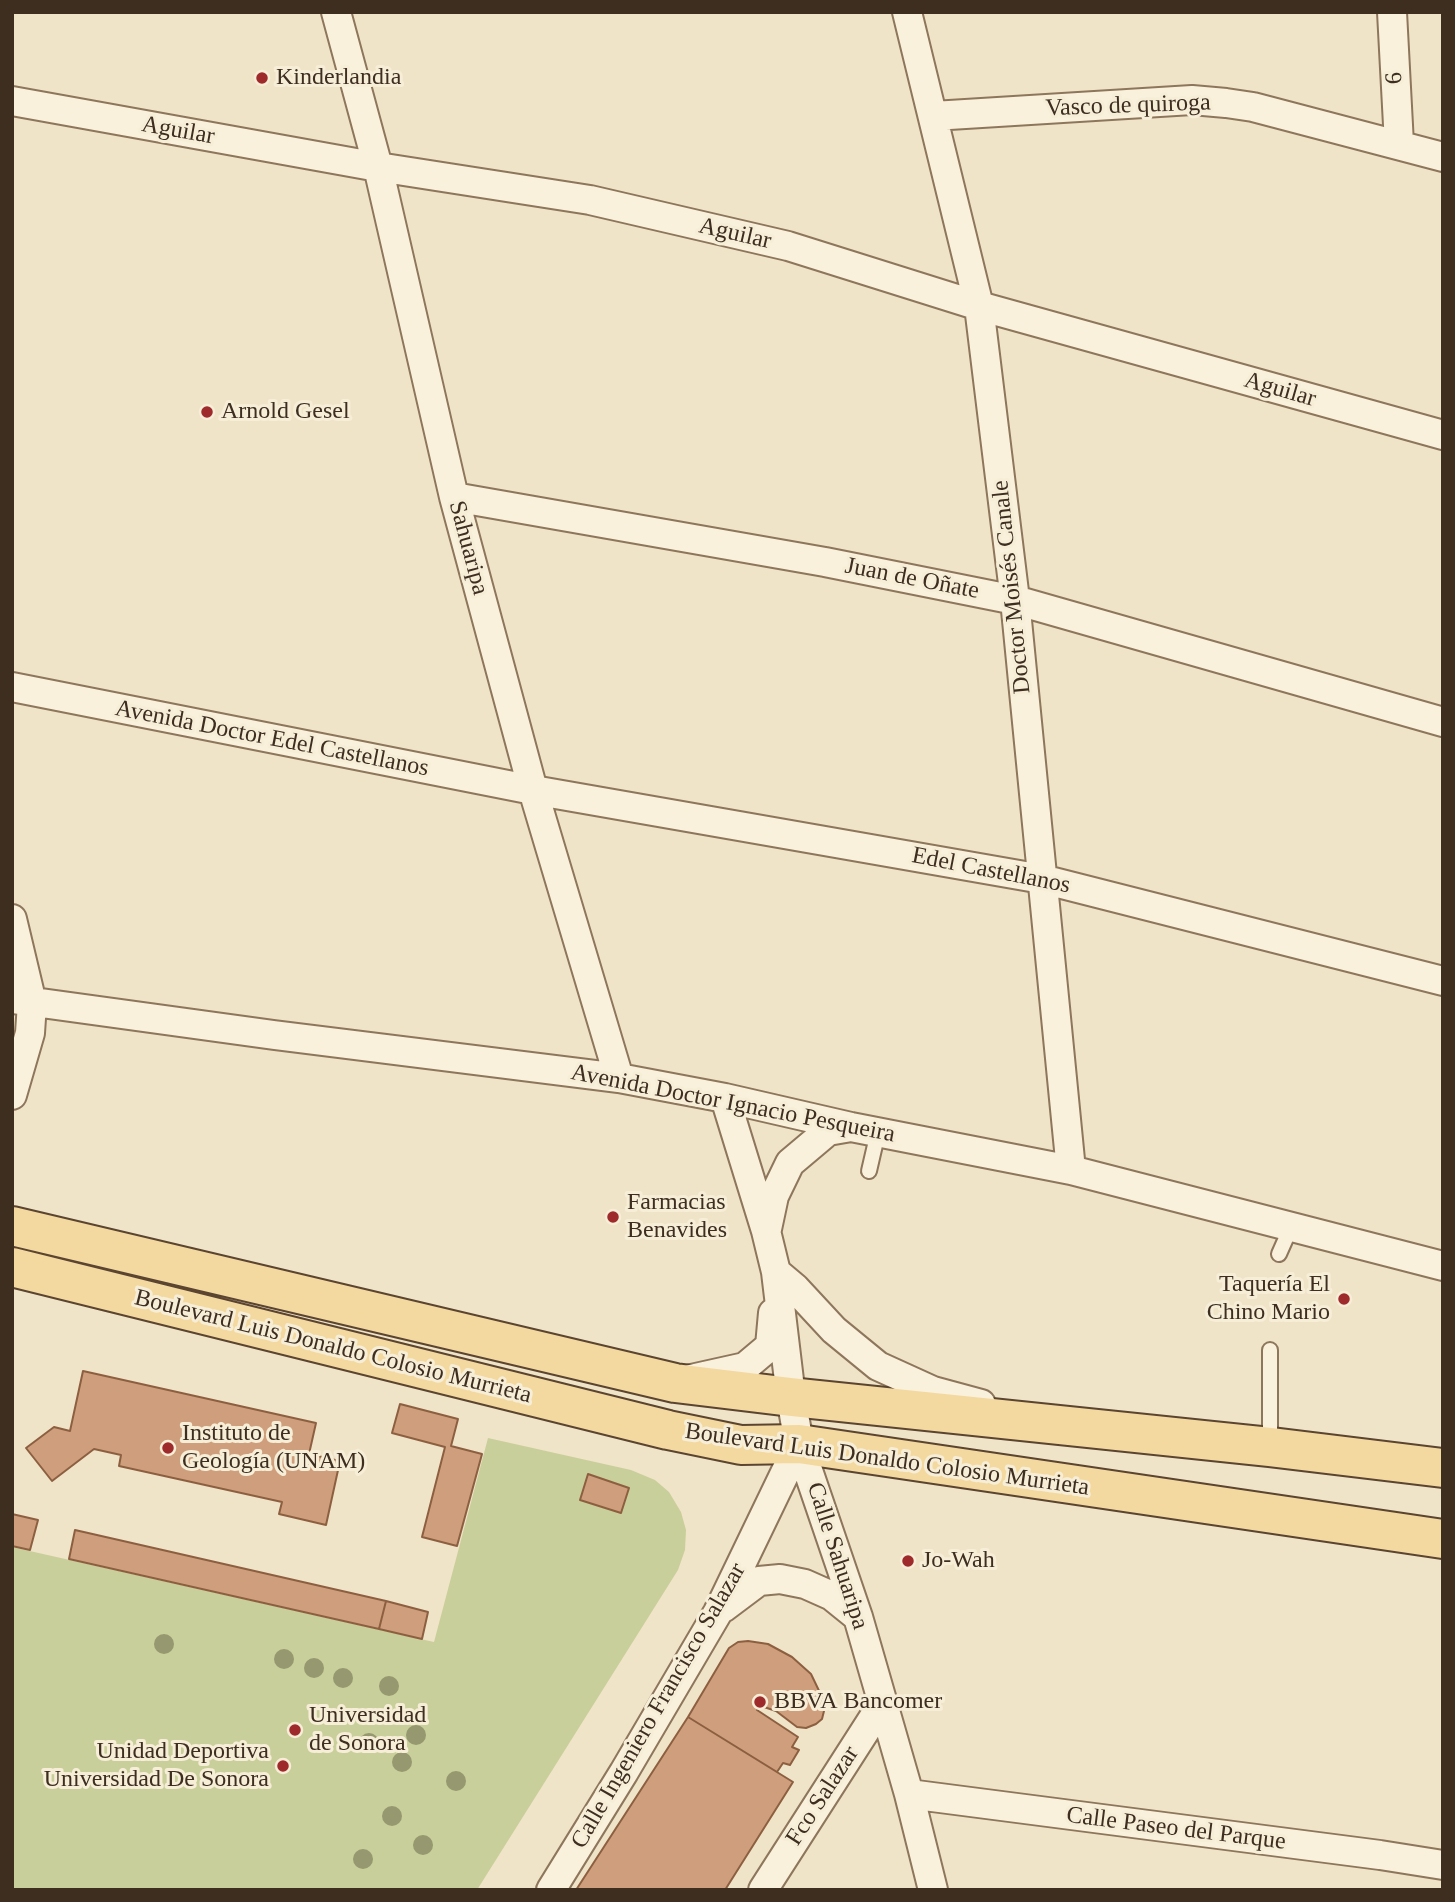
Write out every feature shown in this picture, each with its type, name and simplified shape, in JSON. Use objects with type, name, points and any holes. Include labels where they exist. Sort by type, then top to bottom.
[{"type":"main road","name":"Boulevard Luis Donaldo Colosio Murrieta","points":[[12,1226],[676,1383],[1443,1468]]},
{"type":"main road","name":"Boulevard Luis Donaldo Colosio Murrieta","points":[[12,1267],[668,1430],[741,1445],[799,1444],[1443,1539]]},
{"type":"street","name":"Sahuaripa","points":[[336,12],[377,167],[454,498],[533,790],[620,1078]]},
{"type":"street","name":"Doctor Moisés Canale","points":[[907,12],[979,306],[1015,600],[1071,1170]]},
{"type":"street","name":"6","points":[[1392,12],[1399,144]]},
{"type":"street","name":"Aguilar","points":[[12,100],[377,167],[590,201],[788,246],[979,306],[1443,435]]},
{"type":"street","name":"Vasco de quiroga","points":[[933,116],[1192,100],[1253,107],[1443,156]]},
{"type":"street","name":"Juan de Oñate","points":[[454,498],[825,562],[1015,600],[1443,722]]},
{"type":"street","name":"Avenida Doctor Edel Castellanos","points":[[12,687],[533,790]]},
{"type":"street","name":"Edel Castellanos","points":[[533,790],[1042,879],[1441,974]]},
{"type":"street","points":[[12,919],[22,1001],[30,1033],[12,1094]]},
{"type":"street","name":"Avenida Doctor Ignacio Pesqueira","points":[[22,1001],[620,1078],[1071,1170],[1443,1266]]},
{"type":"street","name":"Calle Sahuaripa","points":[[725,1098],[776,1272],[799,1444],[858,1617],[909,1794],[933,1890]]},
{"type":"street","points":[[766,1231],[774,1196],[790,1163],[828,1131],[865,1130]]},
{"type":"street","points":[[676,1383],[745,1367],[770,1346],[776,1272]]},
{"type":"street","points":[[776,1272],[834,1330],[878,1366],[933,1391],[1060,1424]]},
{"type":"street","name":"Calle Ingeniero Francisco Salazar","points":[[551,1890],[718,1612],[799,1444]]},
{"type":"street","points":[[718,1612],[759,1581],[780,1578],[805,1584],[832,1596],[858,1617]]},
{"type":"street","name":"Fco Salazar","points":[[763,1890],[883,1703]]},
{"type":"street","name":"Calle Paseo del Parque","points":[[909,1794],[1443,1865]]},
{"type":"lane","points":[[865,1130],[869,1171]]},
{"type":"lane","points":[[1279,1254],[1291,1227]]},
{"type":"lane","points":[[1269,1447],[1270,1350]]},
{"type":"green space","name":"Unidad Deportiva Universidad De Sonora","points":[[488,1438],[631,1470],[655,1480],[669,1492],[681,1512],[686,1530],[685,1550],[678,1570],[477,1890],[12,1890],[12,1547],[434,1642]]},
{"type":"building","name":"Instituto de Geología (UNAM)","points":[[83,1371],[316,1423],[309,1454],[340,1461],[326,1525],[279,1514],[282,1502],[119,1466],[121,1455],[94,1449],[52,1481],[26,1448],[54,1427],[70,1431]]},
{"type":"building","points":[[400,1404],[458,1419],[451,1446],[482,1454],[457,1546],[422,1537],[445,1447],[392,1433]]},
{"type":"building","points":[[588,1474],[629,1488],[621,1513],[580,1500]]},
{"type":"building","points":[[12,1514],[38,1520],[30,1550],[12,1546]]},
{"type":"building","points":[[75,1530],[386,1601],[379,1629],[69,1559]]},
{"type":"building","points":[[386,1601],[428,1612],[422,1639],[379,1629]]},
{"type":"building","name":"BBVA Bancomer","points":[[738,1642],[768,1644],[792,1657],[811,1674],[822,1697],[822,1719],[806,1728],[797,1727],[776,1711],[758,1707],[757,1710],[798,1737],[792,1747],[799,1750],[790,1765],[783,1763],[777,1772],[688,1717],[729,1648]]},
{"type":"building","points":[[688,1717],[793,1782],[725,1890],[576,1890]]},
{"type":"place","name":"Kinderlandia","points":[[262,78]]},
{"type":"place","name":"Arnold Gesel","points":[[207,412]]},
{"type":"place","name":"Farmacias Benavides","points":[[613,1217]]},
{"type":"place","name":"Taquería El Chino Mario","points":[[1344,1299]]},
{"type":"place","name":"Instituto de Geología (UNAM)","points":[[168,1448]]},
{"type":"place","name":"Jo-Wah","points":[[908,1561]]},
{"type":"place","name":"BBVA Bancomer","points":[[760,1702]]},
{"type":"place","name":"Universidad de Sonora","points":[[295,1730]]},
{"type":"place","name":"Unidad Deportiva Universidad De Sonora","points":[[283,1766]]}]
